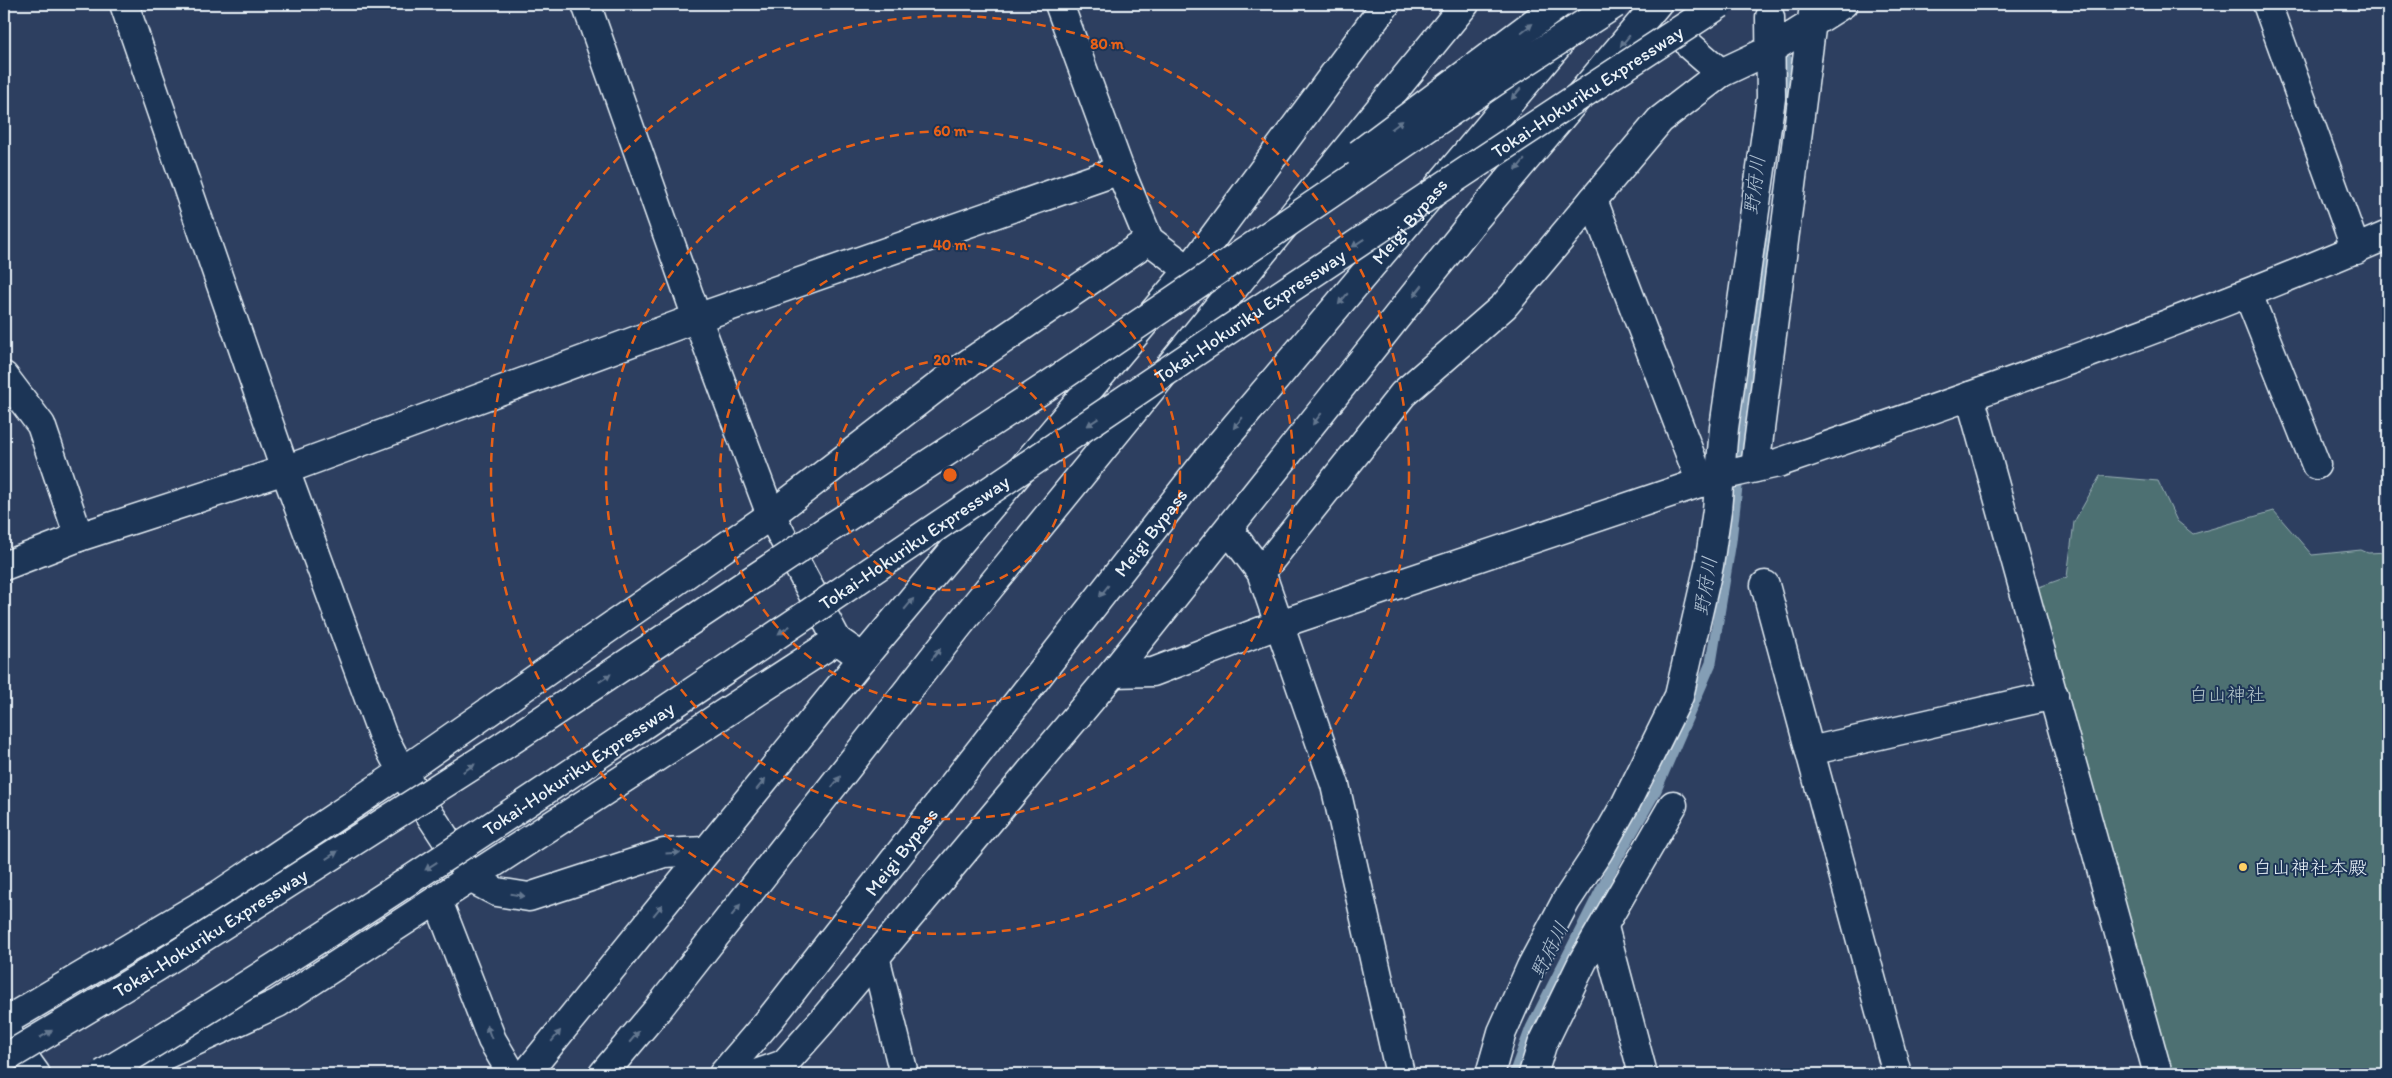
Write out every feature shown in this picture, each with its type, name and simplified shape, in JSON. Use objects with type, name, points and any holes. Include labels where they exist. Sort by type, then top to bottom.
[{"type":"main road","points":[[124,4],[285,470],[382,734],[402,772],[472,879],[498,892],[528,897],[664,853],[706,851]]},
{"type":"main road","points":[[586,4],[697,318],[770,515],[837,640],[864,658]]},
{"type":"main road","points":[[1060,4],[1120,170],[1149,240],[1188,270]]},
{"type":"main road","points":[[526,1074],[864,658],[1188,270],[1386,4]]},
{"type":"main road","points":[[603,1074],[658,1009],[959,625],[1465,4]]},
{"type":"main road","points":[[1049,385],[1559,4]]},
{"type":"main road","name":"Meigi Bypass","points":[[723,1074],[770,1018],[1206,461],[1592,4]]},
{"type":"main road","name":"Tokai-Hokuriku Expressway","points":[[4,1059],[157,967],[497,750],[1049,385],[1499,80],[1615,4]]},
{"type":"main road","points":[[756,1074],[784,1064],[1114,673],[1470,225],[1657,4]]},
{"type":"main road","name":"Tokai-Hokuriku Expressway","points":[[103,1074],[209,1010],[532,800],[1510,141],[1720,4]]},
{"type":"main road","points":[[1262,572],[1403,394],[1504,306],[1660,120],[1721,73],[1770,50],[1813,14],[1844,4]]},
{"type":"main road","points":[[2267,4],[2356,250]]},
{"type":"main road","points":[[1753,469],[1813,14]]},
{"type":"main road","points":[[1490,1074],[1502,1032],[1531,967],[1566,901],[1626,803],[1679,696],[1709,565],[1715,478],[1724,428],[1771,98],[1770,17]]},
{"type":"main road","points":[[1690,46],[1721,73]]},
{"type":"main road","points":[[4,566],[79,537],[285,470],[697,318],[1120,170]]},
{"type":"main road","points":[[1593,200],[1715,478]]},
{"type":"main road","points":[[4,1022],[220,894],[402,772],[770,515],[963,367],[1149,240]]},
{"type":"main road","points":[[1114,673],[1153,672],[1280,624],[1715,478],[1778,463],[1970,396],[2248,294],[2356,250],[2386,243]]},
{"type":"main road","points":[[2248,294],[2316,465]]},
{"type":"main road","points":[[4,376],[41,424],[79,537]]},
{"type":"main road","points":[[1970,396],[2158,1074]]},
{"type":"main road","points":[[1229,530],[1262,572],[1335,785],[1400,1074]]},
{"type":"main road","points":[[1765,585],[1897,1074]]},
{"type":"main road","points":[[124,1074],[278,1003],[472,879],[837,640]]},
{"type":"main road","points":[[1810,751],[2054,695]]},
{"type":"main road","points":[[1534,1074],[1542,1045],[1583,961],[1673,805]]},
{"type":"main road","points":[[438,901],[492,1040],[512,1074]]},
{"type":"main road","points":[[1604,927],[1643,1074]]},
{"type":"main road","points":[[875,956],[904,1074]]},
{"type":"main road","points":[[4,1029],[36,1074]]},
{"type":"green space","name":"白山神社","points":[[2100,476],[2158,481],[2177,521],[2193,534],[2274,511],[2312,555],[2361,550],[2368,553],[2388,552],[2388,1074],[2171,1074],[2025,592],[2067,577],[2074,522]]},
{"type":"waterway","name":"野府川","points":[[1783,99],[1788,61]]},
{"type":"waterway","name":"野府川","points":[[1514,1074],[1531,1028],[1614,864],[1656,790],[1711,663],[1731,541],[1765,234]]},
{"type":"tunnel","points":[[1638,4],[1690,46]]},
{"type":"place","name":"白山神社本殿","points":[[2243,867]]}]
